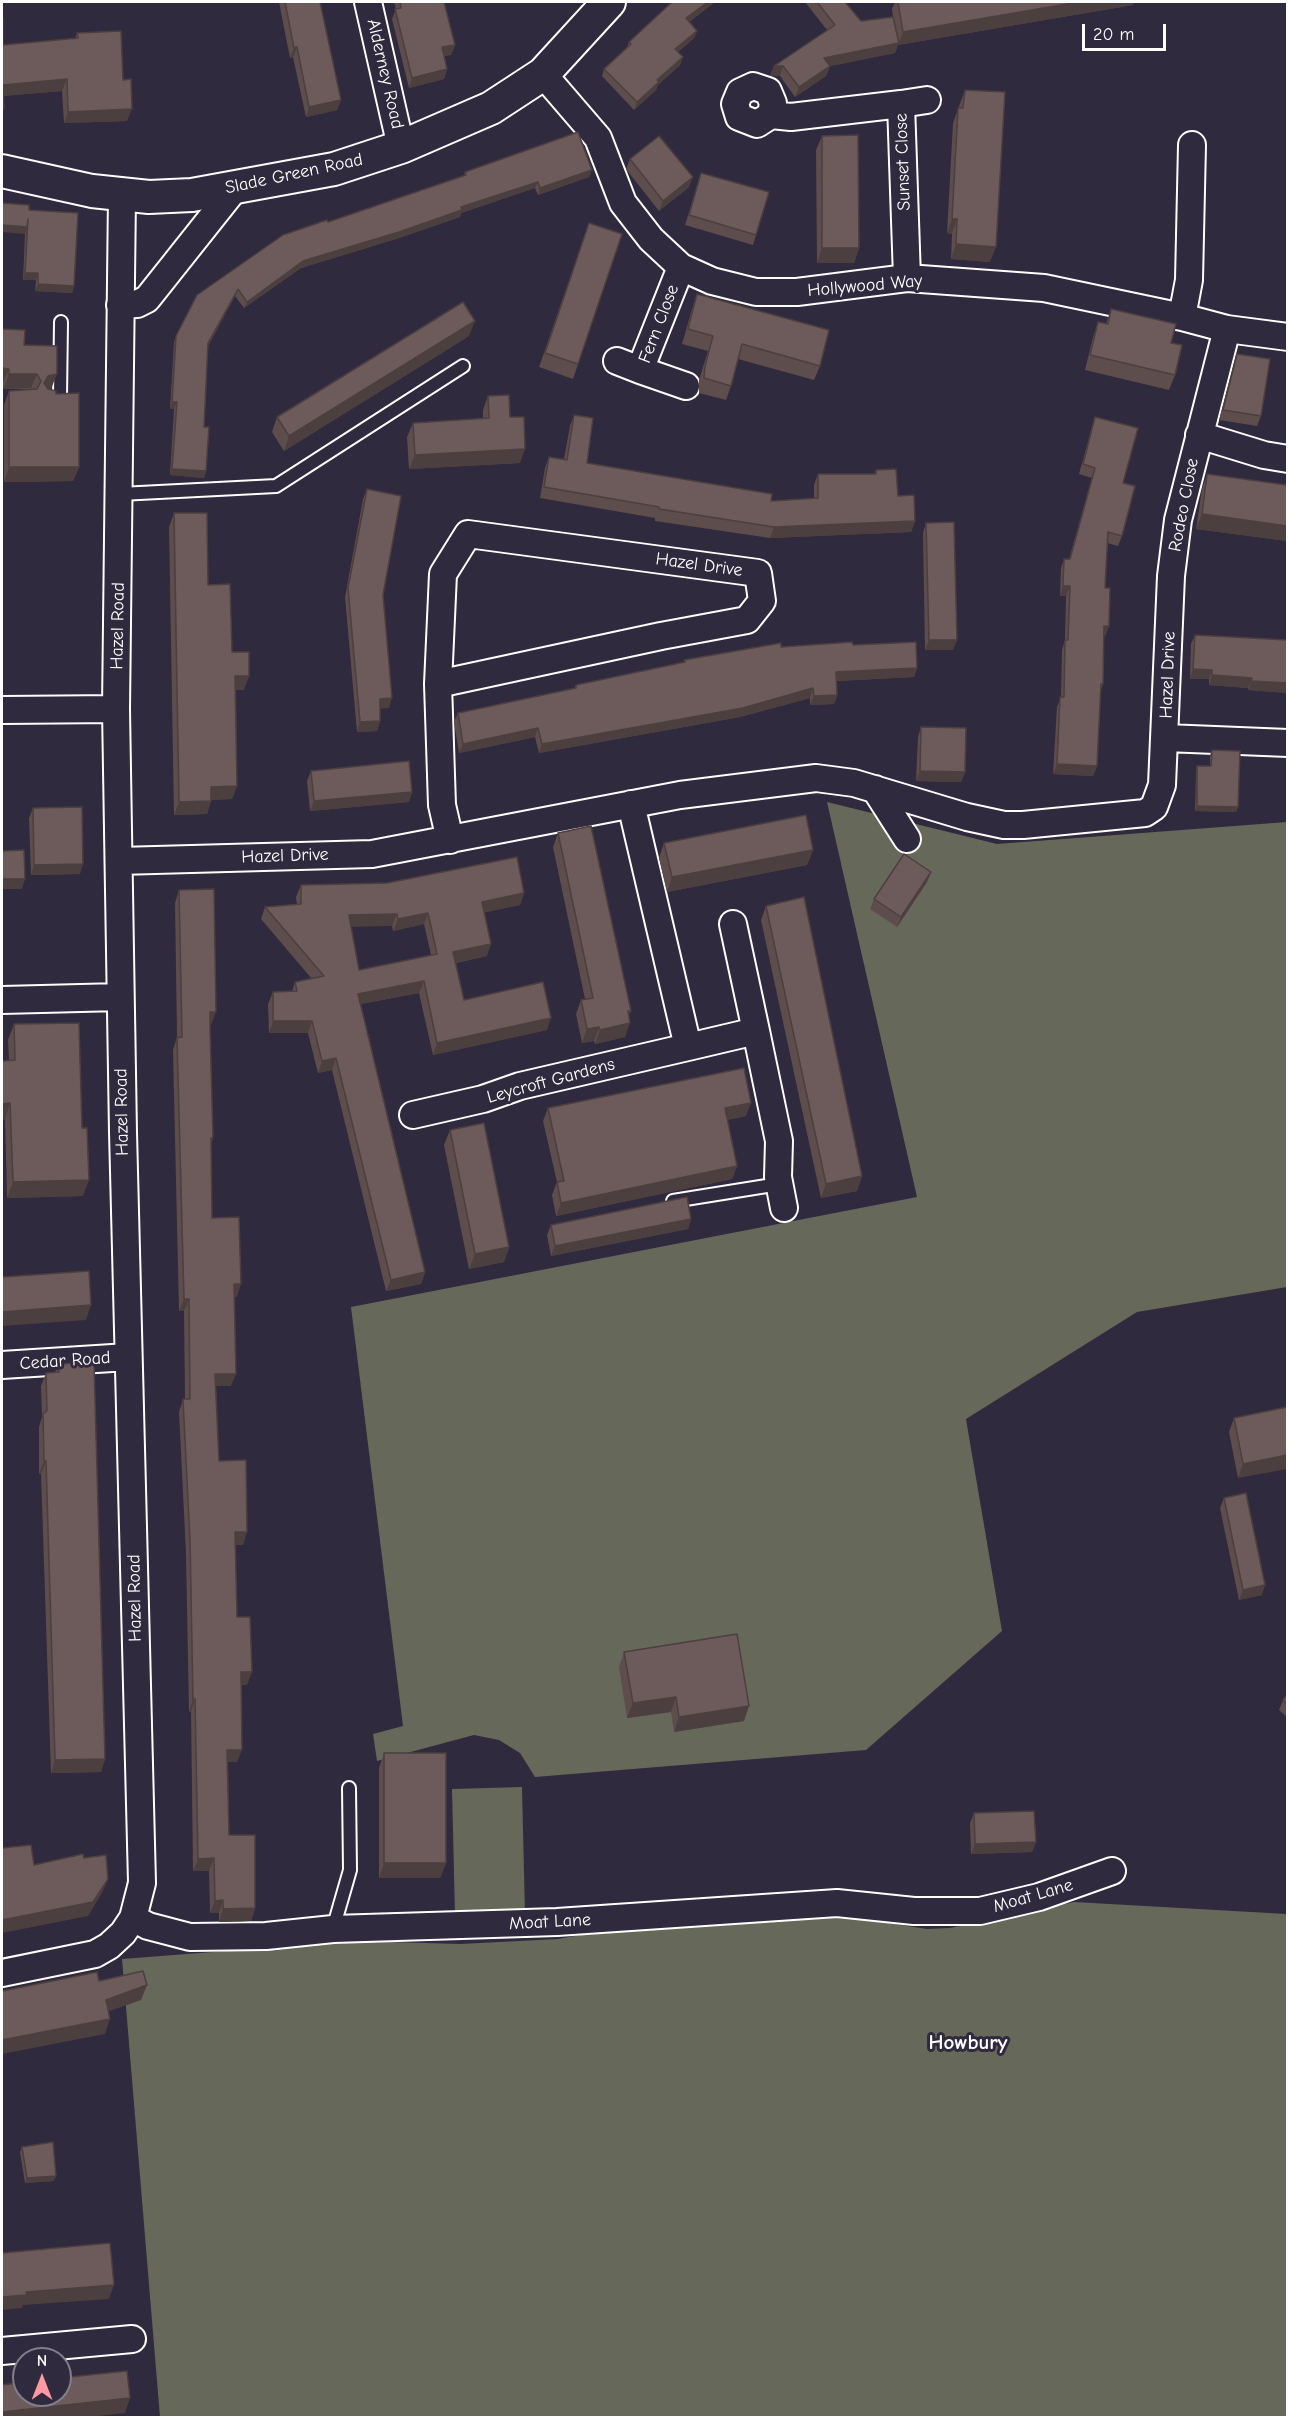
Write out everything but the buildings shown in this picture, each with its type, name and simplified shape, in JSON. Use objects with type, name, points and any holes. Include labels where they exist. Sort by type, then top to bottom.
[{"type":"street","name":"Alderney Road","points":[[368,2],[401,147]]},
{"type":"street","name":"Slade Green Road","points":[[2,171],[122,195],[175,196],[334,169],[401,147],[491,108],[543,74],[609,2]]},
{"type":"street","name":"Hollywood Way","points":[[543,74],[598,138],[623,203],[651,239],[681,267],[712,281],[756,292],[797,292],[908,278],[1044,288],[1182,317],[1227,329],[1287,337]]},
{"type":"street","points":[[900,104],[927,100]]},
{"type":"street","name":"Sunset Close","points":[[771,115],[791,117],[900,104],[908,278]]},
{"type":"street","points":[[1182,317],[1189,280],[1192,145]]},
{"type":"street","points":[[120,306],[137,304],[147,299],[236,187]]},
{"type":"street","name":"Hazel Road","points":[[122,195],[116,709],[120,997],[142,1883],[133,1918]]},
{"type":"street","name":"Fern Close","points":[[681,267],[629,366],[686,386]]},
{"type":"street","name":"Rodeo Close","points":[[1171,576],[1178,520],[1227,329]]},
{"type":"street","name":"Rodeo Close","points":[[1198,435],[1264,455],[1287,459]]},
{"type":"street","name":"Hazel Drive","points":[[438,684],[747,620],[762,601],[758,573],[468,534],[443,574],[438,684],[442,805],[450,840]]},
{"type":"street","name":"Hazel Drive","points":[[119,861],[372,854],[680,795],[816,778],[844,781],[1004,825],[1139,814],[1154,807],[1160,794],[1166,738],[1171,576]]},
{"type":"street","points":[[2,710],[116,709]]},
{"type":"street","name":"Hazel Drive","points":[[1166,738],[1287,743]]},
{"type":"street","points":[[875,789],[908,839]]},
{"type":"street","points":[[631,804],[688,1047]]},
{"type":"street","points":[[733,924],[779,1141],[777,1172],[781,1196]]},
{"type":"street","points":[[2,1000],[120,997]]},
{"type":"street","name":"Leycroft Gardens","points":[[413,1114],[483,1099],[520,1086],[756,1031]]},
{"type":"street","name":"Cedar Road","points":[[2,1365],[128,1357]]},
{"type":"street","name":"Moat Lane","points":[[133,1918],[148,1926],[190,1937],[266,1936],[333,1929],[556,1922],[837,1903],[914,1911],[980,1911],[1039,1898],[1112,1871]]},
{"type":"street","points":[[2,1973],[95,1954],[109,1946],[123,1933],[133,1918]]},
{"type":"street","points":[[2,2351],[132,2339]]},
{"type":"lane","points":[[47,397],[60,397],[61,322]]},
{"type":"lane","points":[[120,495],[276,486],[463,366]]},
{"type":"lane","points":[[656,1205],[781,1196]]},
{"type":"lane","points":[[333,1929],[350,1870],[349,1788]]},
{"type":"green space","points":[[827,802],[997,844],[1287,822],[1287,1287],[1137,1312],[966,1419],[1002,1631],[866,1750],[535,1777],[520,1753],[499,1740],[474,1735],[377,1761],[373,1734],[403,1726],[351,1307],[917,1197]]},
{"type":"green space","points":[[522,1787],[525,1914],[455,1915],[452,1789]]},
{"type":"green space","points":[[1074,1902],[1287,1914],[1287,2417],[160,2417],[122,1959],[355,1941],[460,1944],[558,1939],[653,1922],[822,1913],[927,1929],[950,1928]]},
{"type":"district","name":"Howbury","points":[[968,2043]]}]
